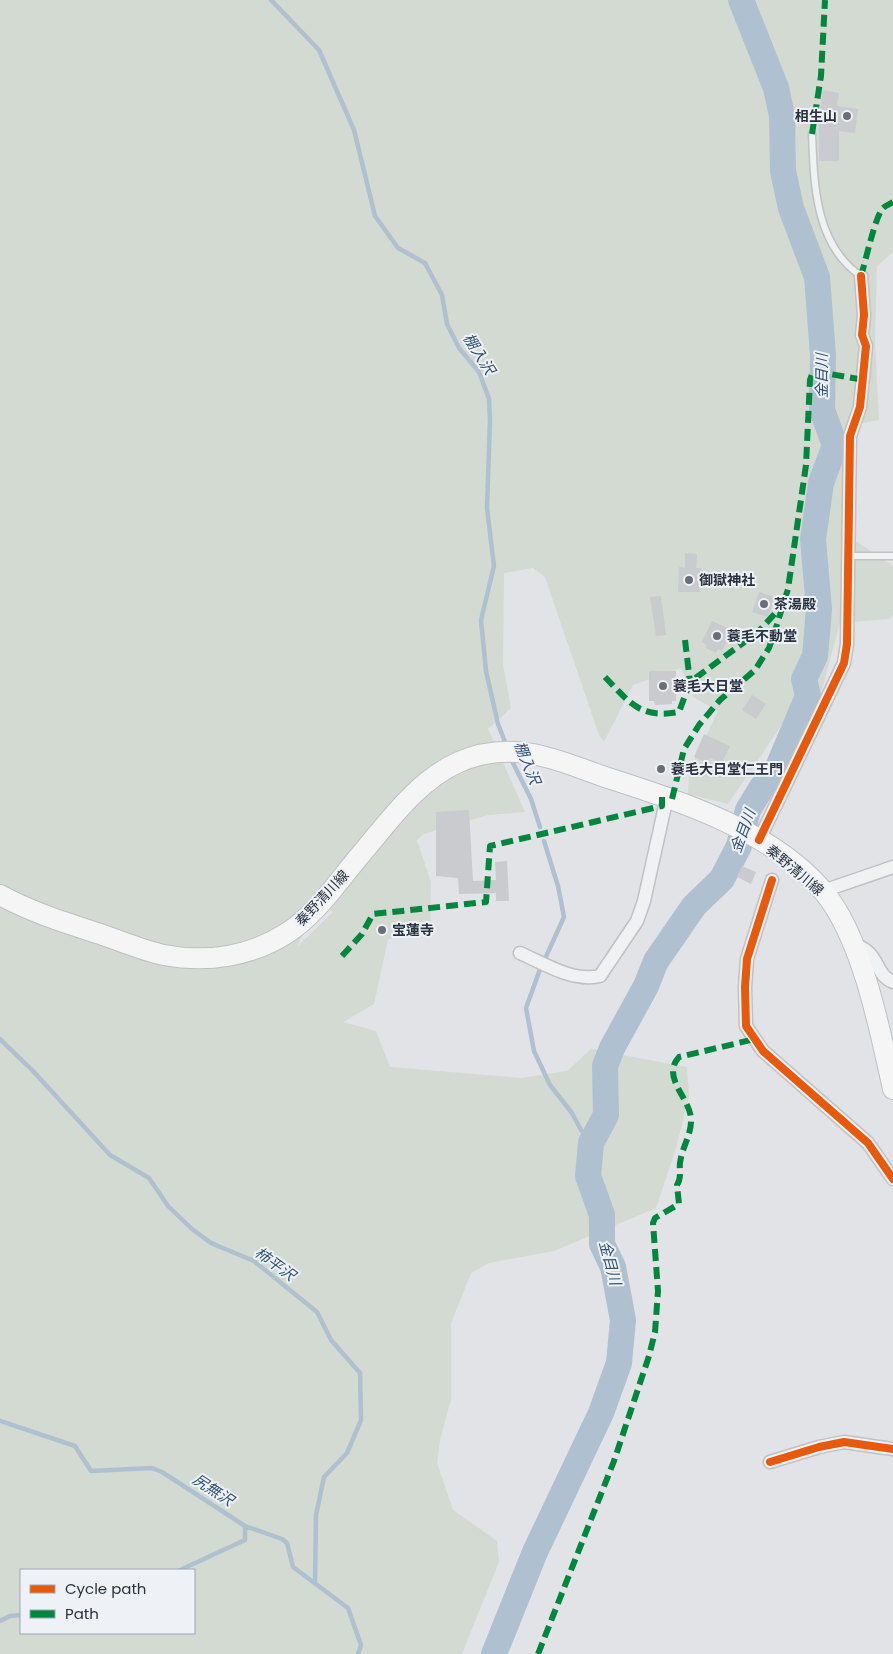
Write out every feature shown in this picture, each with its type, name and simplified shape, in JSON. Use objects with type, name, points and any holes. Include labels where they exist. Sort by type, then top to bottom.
[{"type":"main road","name":"秦野清川線","points":[[0,895],[30,911],[163,955],[210,958],[244,954],[288,933],[310,914],[403,805],[442,771],[460,762],[496,752],[517,752],[554,759],[667,797],[723,820],[755,837],[783,856],[823,891],[839,916],[866,980],[893,1088]]},
{"type":"street","points":[[755,837],[844,662],[847,644],[850,436],[860,407],[866,346],[862,335],[864,315],[861,276]]},
{"type":"street","points":[[520,953],[564,973],[587,979],[600,976],[637,921],[644,901],[667,797]]},
{"type":"street","points":[[823,891],[893,867]]},
{"type":"street","points":[[772,880],[747,960],[745,986],[746,1026],[763,1051],[868,1143],[893,1178]]},
{"type":"street","points":[[852,944],[864,947],[870,951],[884,975],[893,982]]},
{"type":"street","points":[[770,1462],[819,1447],[844,1442],[893,1449]]},
{"type":"lane","points":[[812,134],[814,180],[826,234],[836,250],[861,276]]},
{"type":"lane","points":[[848,556],[893,556]]},
{"type":"shaded area","points":[[0,0],[893,0],[893,252],[877,266],[875,340],[879,420],[851,425],[850,537],[893,566],[893,615],[889,619],[840,623],[820,697],[789,714],[728,804],[688,794],[689,772],[718,711],[693,697],[681,668],[633,685],[604,742],[599,735],[545,577],[533,568],[504,573],[503,664],[511,708],[488,729],[525,812],[488,815],[424,834],[417,840],[431,882],[430,930],[388,939],[374,1004],[343,1022],[376,1031],[390,1067],[521,1078],[567,1071],[591,1049],[687,1067],[689,1096],[676,1148],[656,1208],[554,1251],[489,1263],[471,1273],[451,1323],[451,1399],[440,1440],[437,1463],[453,1510],[497,1541],[499,1562],[462,1654],[0,1654]],"holes":[[[317,897],[333,912],[298,946]]]},
{"type":"building","points":[[823,90],[839,93],[837,106],[858,109],[855,133],[839,131],[839,161],[819,161],[819,123]]},
{"type":"building","points":[[685,553],[697,554],[696,568],[701,568],[700,592],[678,592],[679,567],[685,568]]},
{"type":"building","name":"茶湯殿","points":[[759,592],[775,597],[768,617],[752,612]]},
{"type":"building","points":[[661,596],[666,635],[656,636],[650,597]]},
{"type":"building","name":"蓑毛不動堂","points":[[712,621],[732,630],[722,651],[718,649],[716,653],[706,648],[707,645],[702,642]]},
{"type":"building","name":"蓑毛大日堂","points":[[649,671],[676,671],[676,701],[672,701],[672,704],[655,705],[654,701],[649,701]]},
{"type":"building","points":[[752,695],[766,704],[756,719],[742,710]]},
{"type":"building","points":[[704,734],[730,746],[722,763],[710,758],[707,763],[694,757]]},
{"type":"building","points":[[469,810],[473,881],[496,880],[495,862],[507,861],[509,901],[496,901],[496,893],[459,894],[458,878],[436,876],[436,812]]},
{"type":"building","points":[[742,866],[756,872],[751,884],[737,877]]},
{"type":"waterway","name":"棚入沢","points":[[271,0],[319,50],[354,130],[375,216],[398,248],[425,263],[442,295],[447,324],[459,348],[479,372],[489,399],[487,508],[494,566],[481,620],[486,671],[498,724],[507,747]]},
{"type":"waterway","name":"金目川","points":[[494,1654],[535,1552],[601,1413],[619,1363],[623,1320],[613,1267],[602,1244],[602,1215],[588,1176],[591,1143],[606,1115],[605,1066],[612,1048],[646,986],[656,961],[694,906],[722,879],[739,846],[748,810],[762,787],[778,767],[808,696],[804,679],[815,656],[819,609],[813,539],[821,483],[835,445],[822,410],[823,355],[817,277],[791,208],[783,171],[782,116],[776,88],[741,0]]},
{"type":"waterway","name":"棚入沢","points":[[510,757],[531,799],[540,827]]},
{"type":"waterway","name":"棚入沢","points":[[544,841],[558,886],[564,917],[539,972],[526,1008],[534,1051],[550,1085],[572,1113],[591,1143]]},
{"type":"waterway","name":"柿平沢","points":[[0,1039],[33,1071],[110,1155],[149,1178],[168,1206],[192,1229],[211,1243],[254,1261],[317,1312],[331,1340],[360,1373],[361,1420],[347,1453],[324,1477],[316,1515],[315,1583]]},
{"type":"waterway","name":"尻無沢","points":[[0,1421],[75,1446],[91,1471],[152,1468],[162,1472],[245,1526],[282,1539],[287,1543],[293,1567],[348,1608],[361,1645],[358,1654]]},
{"type":"waterway","points":[[182,1569],[245,1540],[245,1526]]},
{"type":"waterway","points":[[0,1621],[10,1616],[20,1615]]},
{"type":"marked path","points":[[812,134],[821,76],[825,0]]},
{"type":"marked path","points":[[861,276],[880,212],[884,207],[893,202]]},
{"type":"marked path","points":[[672,799],[684,749],[699,725],[720,700],[755,670],[769,648],[775,631],[788,589],[806,465],[810,380],[813,371],[864,380]]},
{"type":"marked path","points":[[605,677],[629,701],[645,711],[666,714],[679,712],[690,682],[758,632],[781,607]]},
{"type":"marked path","points":[[685,640],[690,682]]},
{"type":"marked path","points":[[342,956],[362,934],[373,914],[486,902],[490,846],[662,806],[662,796]]},
{"type":"marked path","points":[[538,1654],[614,1461],[649,1356],[655,1332],[658,1291],[653,1223],[655,1218],[679,1204],[677,1185],[680,1177],[680,1163],[691,1124],[686,1102],[674,1080],[674,1065],[679,1057],[755,1039]]},
{"type":"cycle path","points":[[759,840],[844,663],[847,644],[850,436],[860,407],[866,346],[862,335],[864,315],[861,276]]},
{"type":"cycle path","points":[[772,880],[747,959],[745,987],[746,1026],[763,1051],[868,1143],[893,1179]]},
{"type":"cycle path","points":[[770,1462],[819,1447],[844,1442],[893,1449]]},
{"type":"place","name":"相生山","points":[[847,116]]},
{"type":"place","name":"御獄神社","points":[[689,580]]},
{"type":"place","name":"茶湯殿","points":[[764,604]]},
{"type":"place","name":"蓑毛不動堂","points":[[717,636]]},
{"type":"place","name":"蓑毛大日堂","points":[[663,686]]},
{"type":"place","name":"蓑毛大日堂仁王門","points":[[661,769]]},
{"type":"place","name":"宝蓮寺","points":[[382,930]]}]
